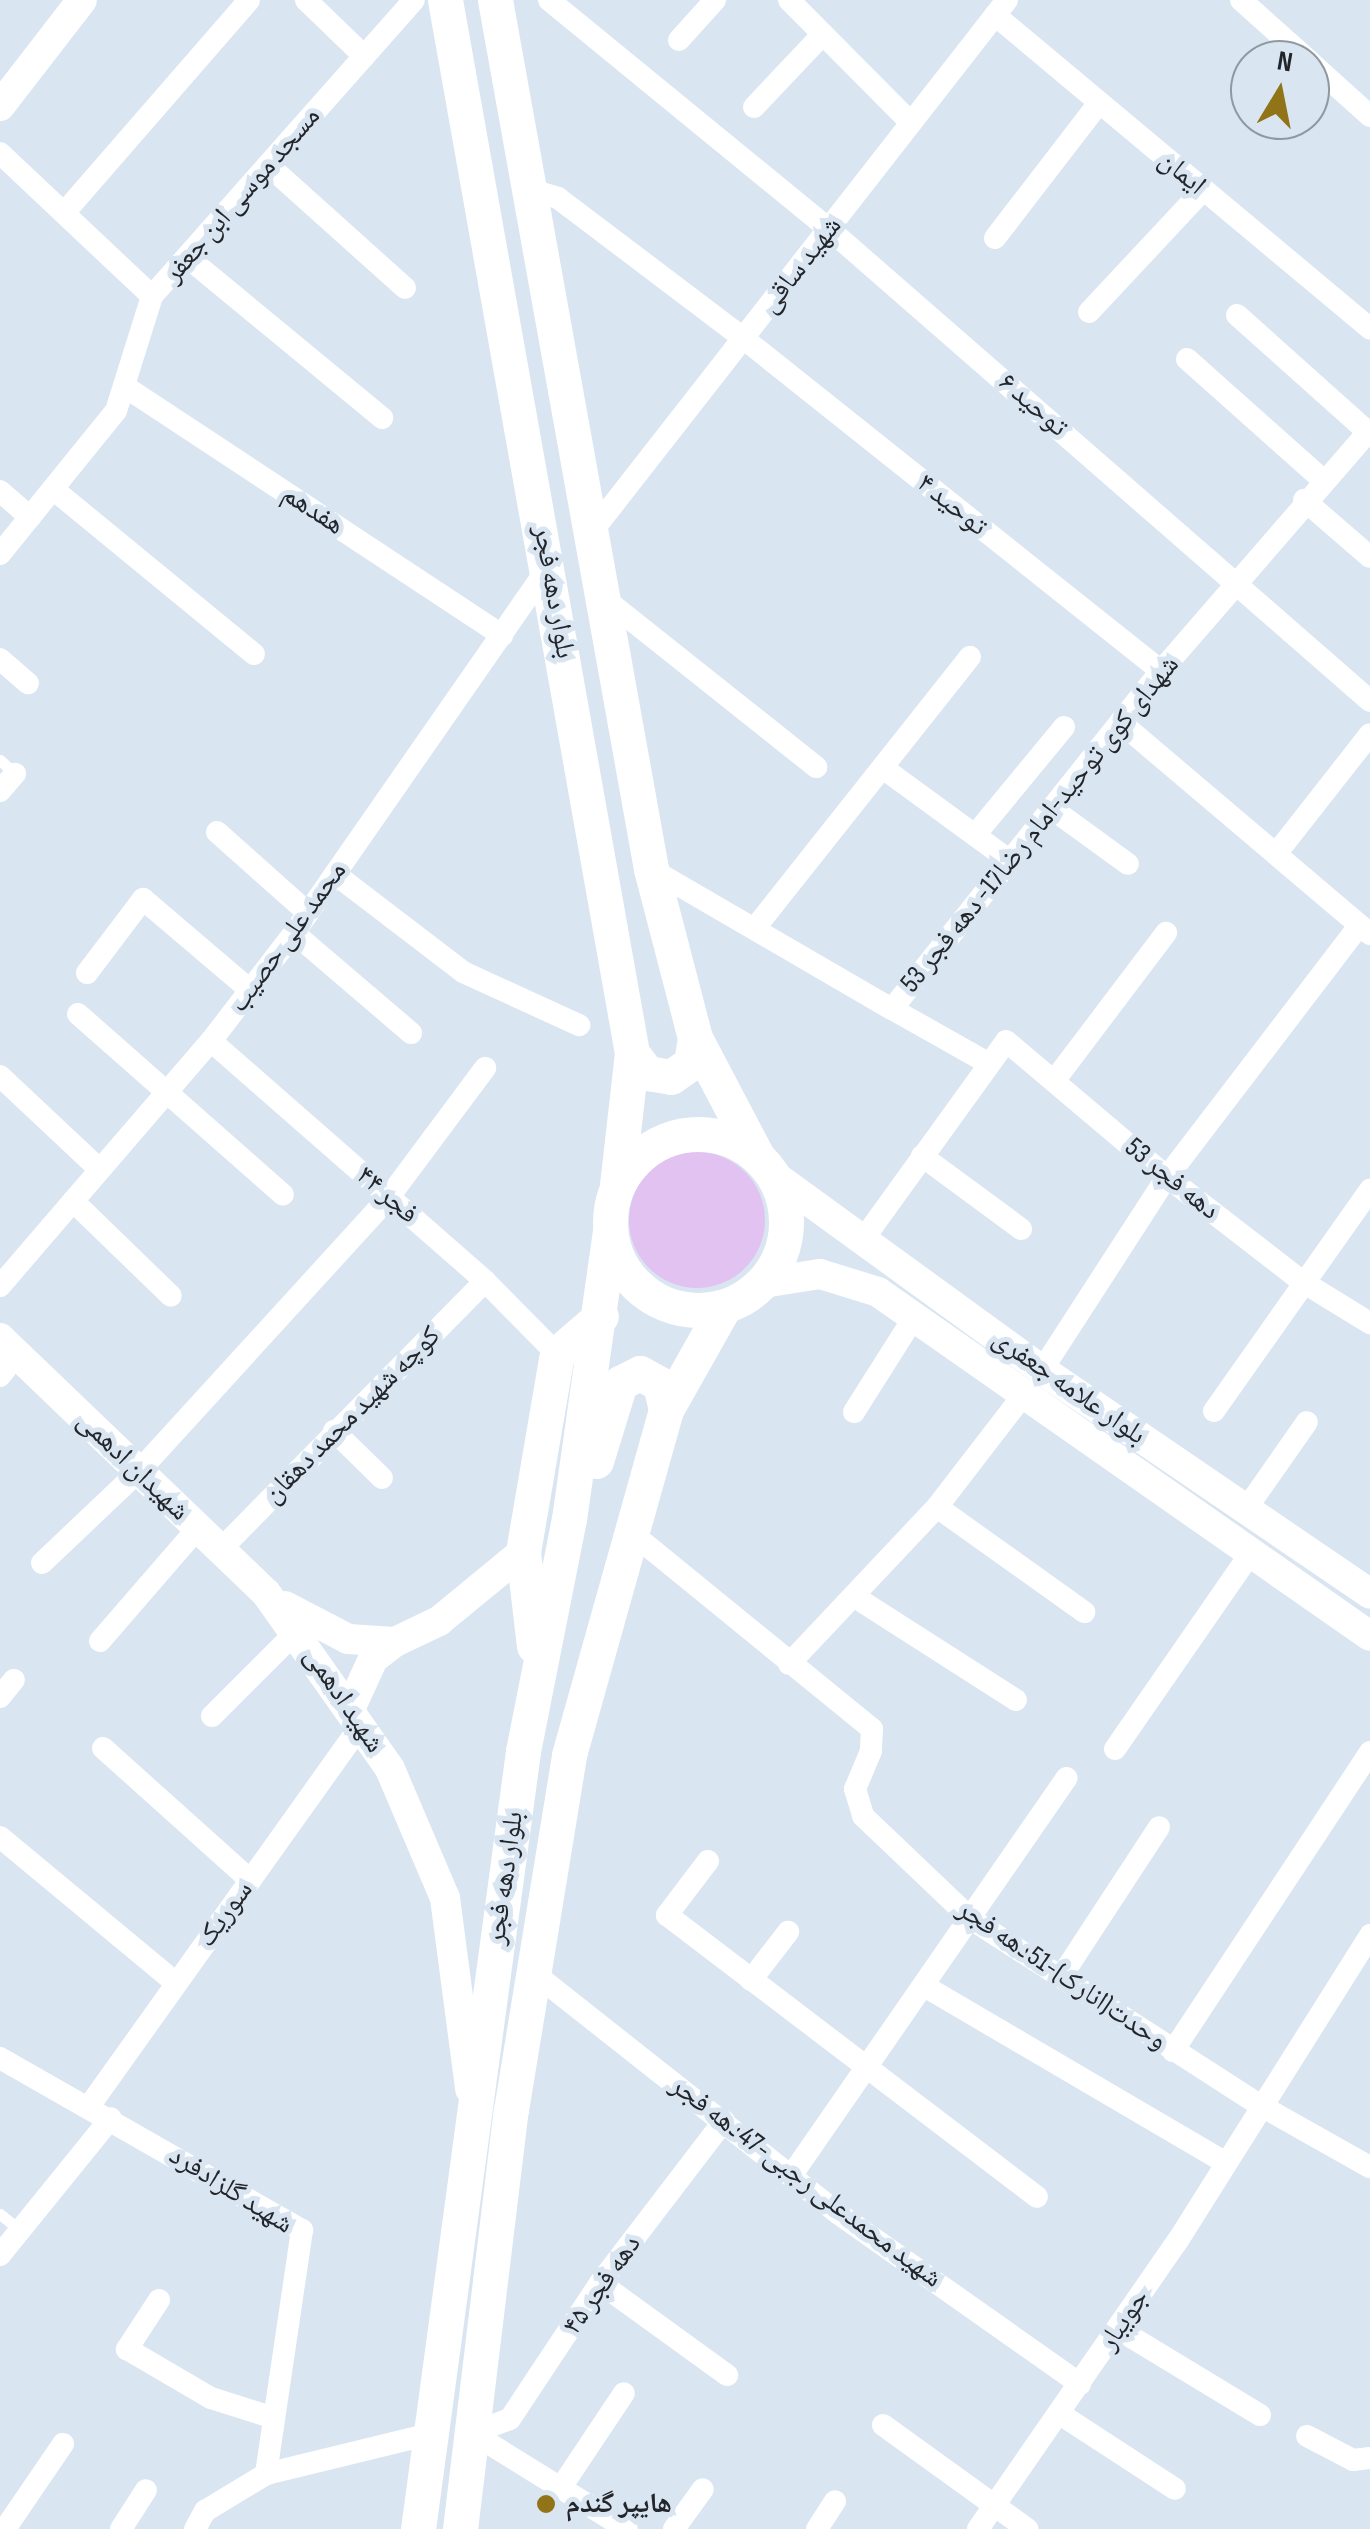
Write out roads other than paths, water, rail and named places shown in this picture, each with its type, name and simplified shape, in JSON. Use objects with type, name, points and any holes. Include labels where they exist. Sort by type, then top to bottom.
[{"type":"main road","points":[[0,106],[82,0]]},
{"type":"main road","name":"بلوار دهه فجر","points":[[445,0],[549,566],[632,1053],[617,1185]]},
{"type":"main road","name":"بلوار دهه فجر","points":[[496,0],[594,529],[651,869],[695,1038],[765,1165]]},
{"type":"main road","points":[[632,1053],[647,1073],[671,1077],[691,1062],[695,1038]]},
{"type":"main road","points":[[691,1134],[726,1139],[765,1165],[786,1230],[763,1283],[724,1307],[680,1308],[649,1295],[625,1272],[610,1230],[617,1185],[647,1150],[691,1134]]},
{"type":"main road","name":"بلوار علامه جعفری","points":[[765,1165],[1033,1382],[1240,1543],[1370,1636]]},
{"type":"main road","name":"بلوار دهه فجر","points":[[418,2529],[472,2102],[538,1679],[569,1519],[601,1316],[610,1230]]},
{"type":"main road","name":"بلوار علامه جعفری","points":[[763,1283],[820,1274],[878,1292],[914,1318],[1033,1382],[1246,1509],[1370,1594]]},
{"type":"main road","name":"بلوار دهه فجر","points":[[460,2529],[535,1974],[569,1755],[628,1530],[666,1410],[724,1307]]},
{"type":"main road","points":[[538,1679],[523,1552],[557,1354],[601,1316]]},
{"type":"main road","name":"شهیدان ادهمی","points":[[6,1356],[139,1471],[266,1593]]},
{"type":"main road","points":[[569,1519],[600,1452],[620,1383],[640,1373],[660,1384],[666,1410]]},
{"type":"main road","points":[[1240,1543],[1246,1509]]},
{"type":"main road","points":[[356,1716],[366,1670],[394,1642],[439,1620],[523,1552]]},
{"type":"main road","name":"شهید ادهمی","points":[[266,1593],[356,1716],[418,1826],[444,1898],[472,2102]]},
{"type":"main road","name":"شهید ادهمی","points":[[266,1593],[348,1639],[394,1642]]},
{"type":"street","points":[[64,213],[250,0]]},
{"type":"street","points":[[306,0],[364,56]]},
{"type":"street","name":"مسجد موسی ابن جعفر","points":[[0,554],[116,411],[152,296],[414,0]]},
{"type":"street","name":"توحید ۶","points":[[549,0],[580,9],[1370,701]]},
{"type":"street","points":[[679,40],[715,0]]},
{"type":"street","points":[[788,0],[911,123]]},
{"type":"street","points":[[1241,0],[1286,40]]},
{"type":"street","name":"ایمان","points":[[1001,8],[1100,104],[1370,330]]},
{"type":"street","name":"شهید ساقی","points":[[594,529],[1001,8]]},
{"type":"street","points":[[754,107],[823,34]]},
{"type":"street","points":[[1330,80],[1370,116]]},
{"type":"street","points":[[995,238],[1100,104]]},
{"type":"street","points":[[0,153],[152,296]]},
{"type":"street","points":[[268,165],[405,288]]},
{"type":"street","name":"توحید ۴","points":[[532,190],[558,198],[743,338],[1161,671]]},
{"type":"street","points":[[1089,312],[1202,190]]},
{"type":"street","points":[[187,256],[382,418]]},
{"type":"street","points":[[1236,316],[1369,431]]},
{"type":"street","points":[[1188,359],[1323,480]]},
{"type":"street","name":"هفدهم","points":[[124,386],[502,635]]},
{"type":"street","name":"شهدای کوی توحید-امام رضا17- دهه فجر 53","points":[[651,869],[892,1009],[1161,671],[1304,500],[1369,431]]},
{"type":"street","points":[[53,489],[254,654]]},
{"type":"street","points":[[0,492],[30,517]]},
{"type":"street","points":[[1304,500],[1370,557]]},
{"type":"street","name":"محمد علی حصیب","points":[[0,1286],[211,1041],[294,933],[549,566]]},
{"type":"street","points":[[605,599],[816,766]]},
{"type":"street","points":[[755,928],[970,657]]},
{"type":"street","points":[[0,660],[28,682]]},
{"type":"street","points":[[788,1664],[937,1507],[1033,1382],[1167,1177],[1365,930],[1120,722]]},
{"type":"street","points":[[975,836],[1064,727]]},
{"type":"street","points":[[1276,854],[1370,734]]},
{"type":"street","points":[[883,768],[1010,861]]},
{"type":"street","points":[[1051,808],[1128,864]]},
{"type":"street","points":[[217,832],[308,913]]},
{"type":"street","points":[[335,874],[463,972],[579,1025]]},
{"type":"street","points":[[87,973],[144,899],[250,990]]},
{"type":"street","points":[[294,933],[410,1033]]},
{"type":"street","points":[[1054,1081],[1166,934]]},
{"type":"street","points":[[862,1241],[988,1063],[892,1009]]},
{"type":"street","points":[[78,1014],[283,1195]]},
{"type":"street","name":"فجر ۴۴","points":[[211,1041],[485,1281],[557,1354]]},
{"type":"street","name":"دهه فجر 53","points":[[988,1063],[1006,1041],[1167,1177],[1303,1282],[1370,1322]]},
{"type":"street","points":[[42,1563],[139,1471],[389,1197],[486,1068]]},
{"type":"street","points":[[0,1076],[100,1170]]},
{"type":"street","points":[[922,1156],[1020,1229]]},
{"type":"street","points":[[1214,1411],[1370,1190]]},
{"type":"street","points":[[74,1201],[171,1296]]},
{"type":"street","name":"کوچه شهید محمد دهقان","points":[[221,1549],[485,1281]]},
{"type":"street","points":[[854,1412],[914,1318]]},
{"type":"street","points":[[1246,1509],[1308,1422]]},
{"type":"street","points":[[334,1432],[382,1478]]},
{"type":"street","points":[[937,1507],[1084,1612]]},
{"type":"street","points":[[100,1641],[198,1528]]},
{"type":"street","name":"وحدت(انارک)-51دهه فجر","points":[[628,1530],[872,1729],[872,1751],[855,1789],[863,1816],[971,1919],[1258,2104],[1370,2167]]},
{"type":"street","points":[[1116,1749],[1240,1543]]},
{"type":"street","points":[[855,1597],[1016,1700]]},
{"type":"street","points":[[212,1716],[297,1632]]},
{"type":"street","name":"سوریک","points":[[90,2105],[250,1880],[356,1716]]},
{"type":"street","points":[[103,1748],[250,1880]]},
{"type":"street","points":[[1173,2051],[1370,1752]]},
{"type":"street","points":[[791,2176],[926,1987],[1067,1778]]},
{"type":"street","points":[[1061,1978],[1159,1827]]},
{"type":"street","points":[[0,1837],[176,1983]]},
{"type":"street","points":[[708,1861],[667,1915],[1037,2197]]},
{"type":"street","points":[[751,1980],[788,1932]]},
{"type":"street","name":"جویبار","points":[[978,2529],[1118,2329],[1258,2104],[1370,1935]]},
{"type":"street","name":"شهید محمدعلی رجبی-47دهه فجر","points":[[535,1974],[791,2176],[1080,2384]]},
{"type":"street","points":[[926,1987],[1224,2162]]},
{"type":"street","name":"شهید گلزادفرد","points":[[0,2058],[90,2105],[302,2230],[266,2474]]},
{"type":"street","points":[[0,2254],[112,2118]]},
{"type":"street","name":"دهه فجر ۴۵","points":[[472,2432],[510,2419],[600,2283],[724,2121]]},
{"type":"street","points":[[600,2283],[727,2376]]},
{"type":"street","points":[[159,2300],[127,2349],[211,2398],[274,2418]]},
{"type":"street","points":[[1118,2329],[1260,2415]]},
{"type":"street","points":[[560,2489],[624,2394]]},
{"type":"street","points":[[1060,2414],[1175,2489]]},
{"type":"street","points":[[883,2425],[1027,2529]]},
{"type":"street","points":[[472,2432],[628,2529]]},
{"type":"street","points":[[195,2529],[205,2511],[266,2474],[430,2434]]},
{"type":"street","points":[[1307,2436],[1353,2460],[1370,2458]]},
{"type":"street","points":[[5,2529],[63,2444]]},
{"type":"street","points":[[674,2529],[703,2489]]},
{"type":"street","points":[[122,2529],[146,2490]]},
{"type":"street","points":[[817,2529],[835,2501]]},
{"type":"lane","points":[[0,2214],[20,2230]]},
{"type":"place","name":"هایپر گندم","points":[[546,2504]]}]
